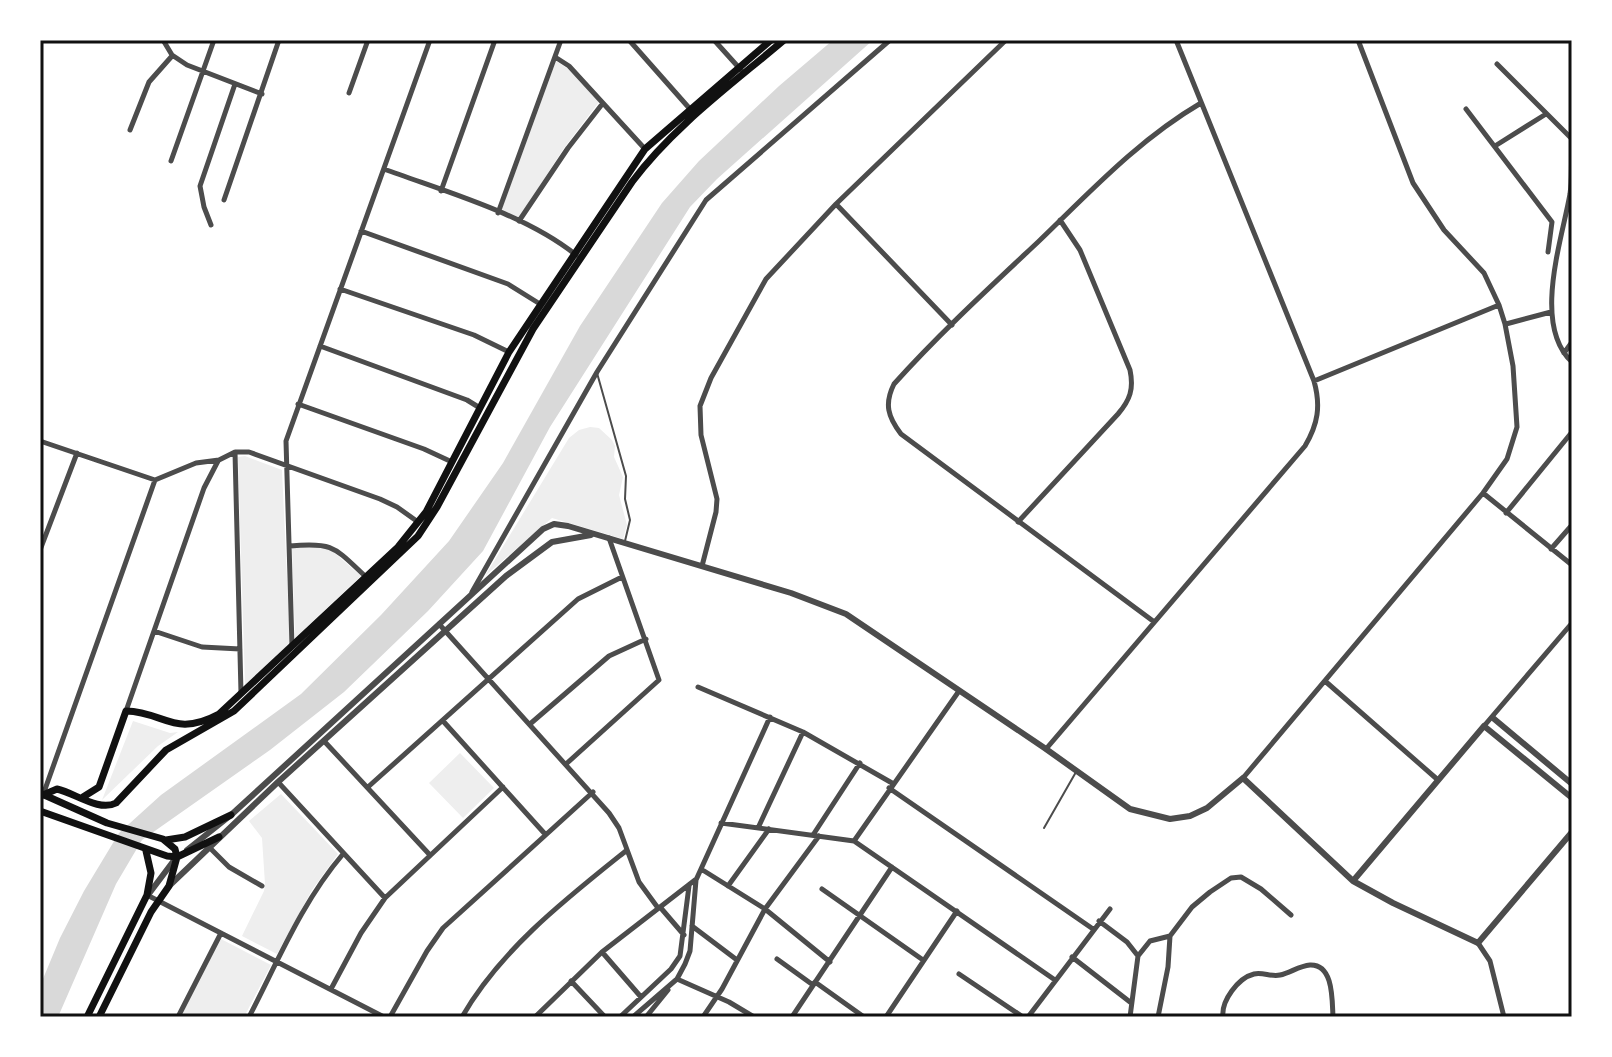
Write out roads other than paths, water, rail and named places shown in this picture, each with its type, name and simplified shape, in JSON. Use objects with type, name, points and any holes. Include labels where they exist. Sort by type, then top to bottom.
[{"type":"main road","points":[[83,797],[99,787],[126,711],[137,711],[169,724],[191,724],[219,714],[398,547],[426,512],[509,352],[540,304],[648,161],[771,40]]},
{"type":"main road","points":[[41,796],[57,789],[101,806],[109,807],[116,803],[166,750],[234,711],[392,563],[430,519],[533,329],[645,149],[690,109],[784,40]]},
{"type":"main road","points":[[41,796],[109,823],[163,839],[171,843],[177,857],[169,886],[158,901],[103,1016]]},
{"type":"main road","points":[[40,811],[146,851],[177,857],[219,837]]},
{"type":"main road","points":[[163,839],[185,837],[231,815]]},
{"type":"main road","points":[[87,1017],[147,895],[151,873],[146,851]]},
{"type":"street","points":[[163,40],[172,55],[187,65],[262,94]]},
{"type":"street","points":[[171,161],[214,40]]},
{"type":"street","points":[[224,200],[279,40]]},
{"type":"street","points":[[349,93],[368,40]]},
{"type":"street","points":[[293,656],[286,441],[430,40]]},
{"type":"street","points":[[441,191],[495,40]]},
{"type":"street","points":[[498,213],[561,40]]},
{"type":"street","points":[[629,40],[690,109]]},
{"type":"street","points":[[714,40],[741,71]]},
{"type":"street","points":[[470,596],[597,372],[706,200],[890,40]]},
{"type":"street","points":[[702,566],[717,499],[699,421],[704,392],[766,279],[836,204],[1006,40]]},
{"type":"street","points":[[1046,749],[1305,446],[1314,431],[1318,412],[1314,381],[1176,40]]},
{"type":"street","points":[[593,792],[443,928],[387,1017],[147,895],[177,857],[231,815],[543,529],[554,524],[791,593],[846,614],[1130,809],[1170,819],[1190,816],[1207,808],[1243,778],[1483,493],[1507,459],[1517,427],[1513,366],[1499,305],[1484,273],[1444,230],[1413,183],[1358,40]]},
{"type":"street","points":[[130,130],[149,82],[172,55]]},
{"type":"street","points":[[555,57],[569,66],[645,149]]},
{"type":"street","points":[[1497,64],[1572,139]]},
{"type":"street","points":[[211,225],[200,186],[235,84]]},
{"type":"street","points":[[519,221],[568,148],[603,103]]},
{"type":"street","points":[[1153,621],[901,434],[887,409],[894,384],[952,325],[1121,161],[1161,128],[1201,103]]},
{"type":"street","points":[[1466,109],[1552,222],[1548,252]]},
{"type":"street","points":[[1495,146],[1546,114]]},
{"type":"street","points":[[1572,151],[1571,190],[1556,257],[1551,312],[1563,354],[1572,362]]},
{"type":"street","points":[[384,169],[519,221],[552,236],[578,256]]},
{"type":"street","points":[[836,204],[952,325]]},
{"type":"street","points":[[1018,522],[1118,414],[1131,394],[1133,382],[1080,250],[1060,220]]},
{"type":"street","points":[[361,231],[508,284],[540,304]]},
{"type":"street","points":[[340,289],[474,335],[509,352]]},
{"type":"street","points":[[1314,381],[1499,305]]},
{"type":"street","points":[[1505,324],[1551,312]]},
{"type":"street","points":[[1563,354],[1572,342]]},
{"type":"street","points":[[320,346],[467,400],[480,408]]},
{"type":"street","points":[[298,404],[452,462]]},
{"type":"street","points":[[1506,513],[1572,432]]},
{"type":"street","points":[[40,441],[155,480],[196,463],[219,460],[235,452],[249,452],[380,499],[418,522]]},
{"type":"street","points":[[1564,441],[1572,448]]},
{"type":"street","points":[[235,452],[241,694]]},
{"type":"street","points":[[40,550],[77,453]]},
{"type":"street","points":[[126,711],[204,488],[219,460]]},
{"type":"street","points":[[41,796],[155,480]]},
{"type":"street","points":[[1483,493],[1572,565]]},
{"type":"street","points":[[1551,549],[1572,525]]},
{"type":"street","points":[[169,886],[278,782],[533,554],[552,542],[595,534]]},
{"type":"street","points":[[566,764],[659,680],[609,538]]},
{"type":"street","points":[[289,546],[331,546],[365,576]]},
{"type":"street","points":[[368,787],[578,599],[622,577]]},
{"type":"street","points":[[1353,881],[1572,623]]},
{"type":"street","points":[[439,624],[593,792],[618,825],[639,882],[684,935]]},
{"type":"street","points":[[154,631],[202,647],[240,649]]},
{"type":"street","points":[[530,724],[609,656],[646,639]]},
{"type":"street","points":[[1325,681],[1438,780]]},
{"type":"street","points":[[698,687],[803,732],[860,763],[1093,929]]},
{"type":"street","points":[[854,841],[959,691]]},
{"type":"street","points":[[646,1017],[676,980],[689,955],[696,880],[770,717]]},
{"type":"street","points":[[1493,718],[1572,784]]},
{"type":"street","points":[[443,721],[545,834]]},
{"type":"street","points":[[1484,726],[1572,798]]},
{"type":"street","points":[[758,828],[803,732]]},
{"type":"street","points":[[324,741],[429,854]]},
{"type":"street","points":[[703,1017],[765,909],[860,763]]},
{"type":"street","points":[[1243,778],[1353,881],[1478,943],[1490,961],[1504,1017]]},
{"type":"street","points":[[278,782],[385,898]]},
{"type":"street","points":[[331,989],[361,933],[385,898],[503,787]]},
{"type":"street","points":[[721,823],[854,841],[1055,980]]},
{"type":"street","points":[[728,886],[769,829]]},
{"type":"street","points":[[1478,943],[1572,832]]},
{"type":"street","points":[[209,847],[229,867],[262,886]]},
{"type":"street","points":[[462,1017],[478,990],[515,950],[564,902],[627,850]]},
{"type":"street","points":[[249,1017],[305,907],[322,878],[343,854]]},
{"type":"street","points":[[792,1017],[892,867]]},
{"type":"street","points":[[701,869],[765,909],[830,962]]},
{"type":"street","points":[[1158,1017],[1168,967],[1170,936],[1192,907],[1235,876],[1261,889],[1291,915]]},
{"type":"street","points":[[535,1017],[602,952],[696,880]]},
{"type":"street","points":[[620,1017],[676,962],[682,951],[689,885]]},
{"type":"street","points":[[822,889],[923,960]]},
{"type":"street","points":[[959,974],[1026,1017],[1110,909]]},
{"type":"street","points":[[886,1017],[957,911]]},
{"type":"street","points":[[1099,921],[1127,942],[1138,956]]},
{"type":"street","points":[[692,926],[737,960]]},
{"type":"street","points":[[178,1017],[221,933]]},
{"type":"street","points":[[1130,1017],[1138,956],[1150,941],[1170,936]]},
{"type":"street","points":[[602,952],[641,997]]},
{"type":"street","points":[[1072,957],[1130,1002]]},
{"type":"street","points":[[777,959],[864,1017]]},
{"type":"street","points":[[1223,1017],[1222,1006],[1236,986],[1253,974],[1277,976],[1312,965],[1320,967],[1326,974],[1333,1017]]},
{"type":"street","points":[[676,980],[754,1017]]},
{"type":"street","points":[[633,1017],[676,980]]},
{"type":"street","points":[[571,981],[605,1017]]},
{"type":"lane","points":[[597,372],[626,476],[625,499],[630,520],[625,543]]},
{"type":"lane","points":[[1044,828],[1077,771]]}]
